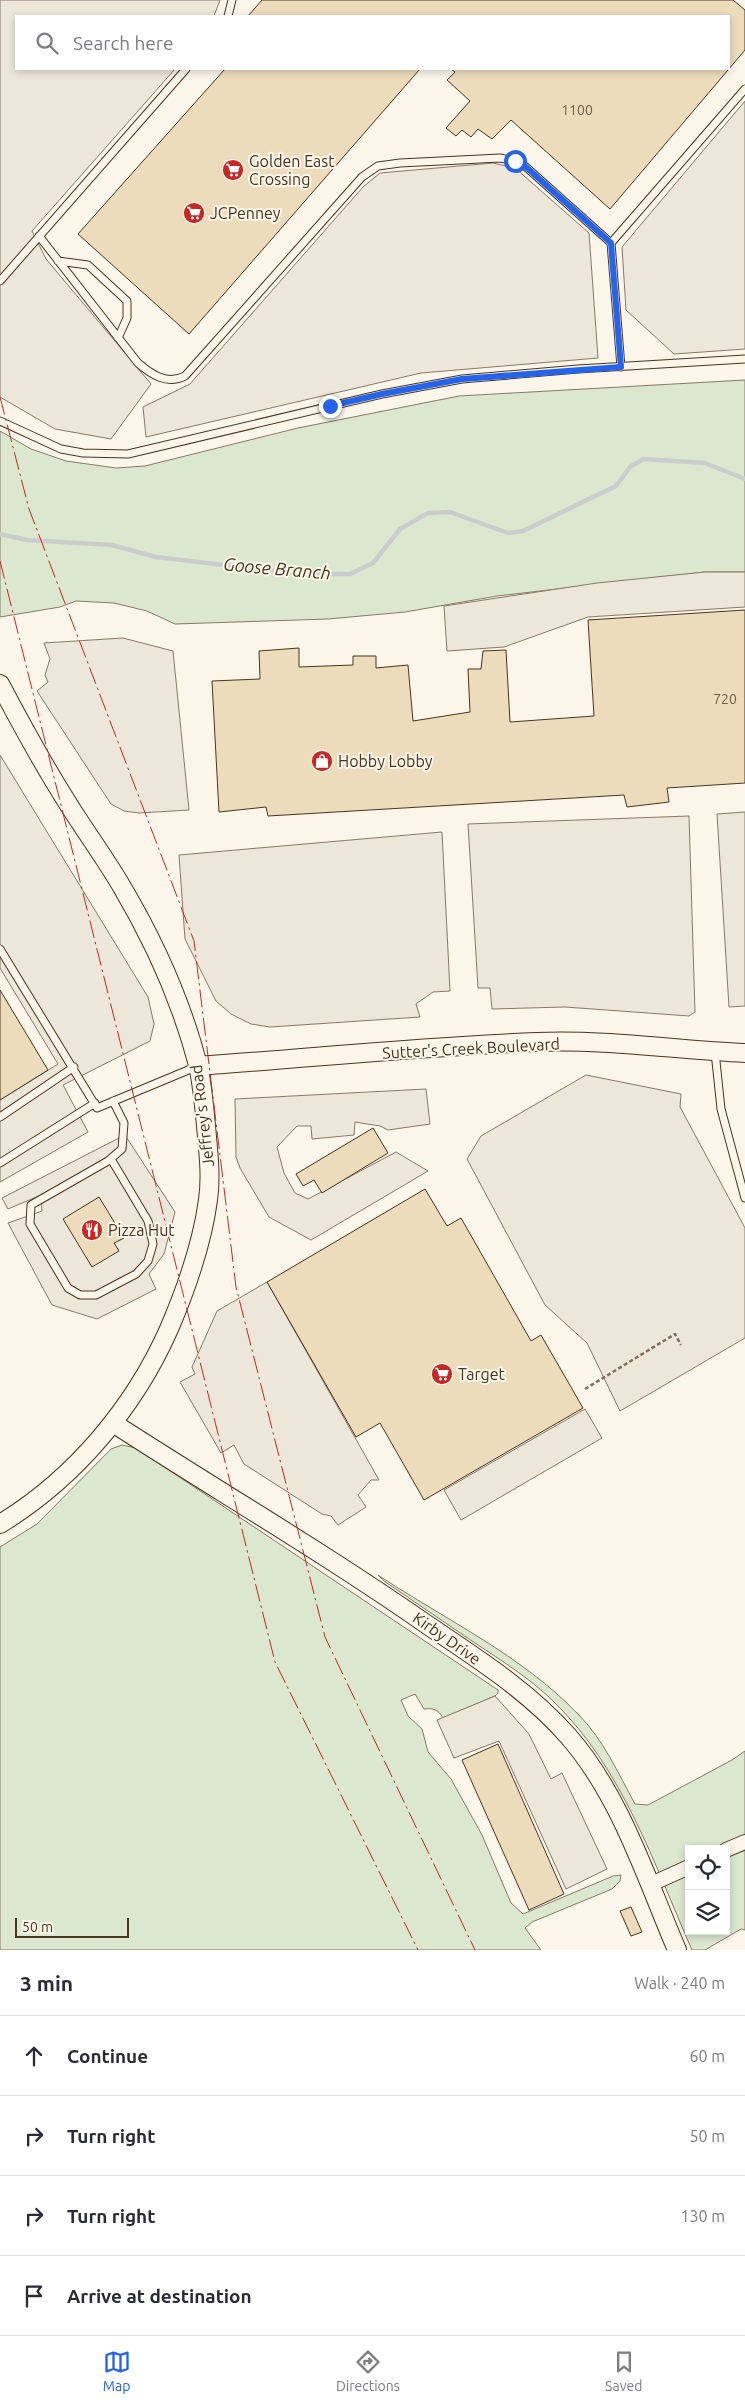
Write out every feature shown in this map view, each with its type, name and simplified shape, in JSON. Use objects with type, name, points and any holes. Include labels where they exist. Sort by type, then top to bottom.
[{"type":"street","name":"Jeffrey's Road","points":[[0,684],[67,802],[122,886],[152,940],[170,982],[198,1066],[209,1162],[208,1198],[195,1261],[161,1346],[139,1386],[113,1423],[42,1495],[0,1524]]},
{"type":"street","name":"Sutter's Creek Boulevard","points":[[198,1066],[539,1042],[627,1044],[745,1053]]},
{"type":"street","name":"Kirby Drive","points":[[113,1423],[364,1580],[497,1673],[534,1703],[569,1737],[598,1777],[620,1818],[677,1950]]},
{"type":"street","points":[[730,1848],[745,1842]]},
{"type":"street","points":[[649,1885],[685,1869]]},
{"type":"lane","points":[[228,15],[232,0]]},
{"type":"lane","points":[[0,281],[185,70]]},
{"type":"lane","points":[[611,243],[745,89]]},
{"type":"lane","points":[[39,236],[138,363],[148,372],[168,380],[176,380],[185,376],[362,177],[378,166],[500,158],[515,161],[526,167],[611,243],[621,367]]},
{"type":"lane","points":[[58,261],[88,265],[127,301],[127,318],[118,338]]},
{"type":"lane","points":[[0,421],[61,449],[83,453],[128,454],[376,395],[462,379],[745,359]]},
{"type":"lane","points":[[0,949],[74,1067],[97,1108],[198,1066]]},
{"type":"lane","points":[[715,1052],[721,1109],[745,1198]]},
{"type":"lane","points":[[0,1117],[74,1067]]},
{"type":"lane","points":[[111,1159],[148,1222],[153,1244],[148,1261],[136,1274],[96,1295],[80,1296],[68,1288],[30,1224],[31,1205],[111,1159],[122,1150],[124,1123],[113,1101]]},
{"type":"lane","points":[[0,1163],[95,1103]]},
{"type":"path","points":[[585,1389],[675,1334],[681,1345]]},
{"type":"green space","points":[[745,380],[745,572],[705,572],[497,596],[405,612],[328,619],[175,624],[147,611],[114,603],[76,601],[60,607],[0,617],[0,431],[31,449],[66,461],[116,468],[145,466],[298,428],[459,396]]},
{"type":"green space","points":[[122,1445],[136,1448],[498,1690],[495,1696],[443,1718],[435,1710],[424,1709],[415,1694],[401,1700],[408,1716],[422,1729],[428,1752],[451,1779],[482,1835],[511,1903],[523,1914],[613,1876],[621,1875],[620,1881],[612,1889],[532,1922],[525,1928],[541,1950],[0,1950],[0,1547],[37,1524],[111,1449]]},
{"type":"green space","points":[[378,1575],[508,1656],[556,1693],[595,1734],[610,1757],[635,1804],[648,1805],[732,1760],[745,1751],[745,1930],[741,1929],[705,1950],[692,1950],[686,1935],[730,1935],[730,1845],[685,1845],[685,1934],[635,1819],[599,1757],[578,1728],[554,1702],[506,1664],[384,1581]]},
{"type":"shaded area","points":[[0,0],[220,0],[214,15],[15,15],[15,70],[174,70],[32,231],[46,259],[151,384],[111,439],[55,429],[0,397]]},
{"type":"shaded area","points":[[745,101],[745,349],[674,354],[626,310],[622,247]]},
{"type":"shaded area","points":[[493,163],[515,168],[589,233],[598,358],[421,373],[146,437],[143,407],[190,384],[363,187],[380,173]]},
{"type":"shaded area","points":[[705,572],[745,572],[745,607],[588,617],[504,647],[447,651],[444,606],[597,583]]},
{"type":"shaded area","points":[[123,638],[173,651],[189,810],[139,813],[124,811],[111,804],[37,691],[48,682],[45,675],[50,659],[44,643]]},
{"type":"shaded area","points":[[0,755],[148,997],[154,1024],[150,1041],[63,1085],[88,1132],[0,1182],[0,1100],[58,1064],[0,968]]},
{"type":"shaded area","points":[[745,812],[745,1006],[729,1007],[717,814]]},
{"type":"shaded area","points":[[689,816],[695,1012],[689,1016],[565,1007],[492,1009],[490,988],[478,988],[468,824]]},
{"type":"shaded area","points":[[442,832],[450,991],[433,992],[416,1004],[420,1017],[270,1027],[251,1024],[231,1014],[216,1001],[185,939],[179,855]]},
{"type":"shaded area","points":[[586,1075],[681,1094],[680,1107],[745,1228],[745,1338],[620,1411],[587,1343],[545,1305],[467,1159],[481,1136]]},
{"type":"shaded area","points":[[426,1089],[430,1124],[388,1130],[380,1126],[355,1122],[354,1135],[312,1139],[311,1126],[297,1126],[277,1147],[284,1173],[295,1193],[308,1199],[396,1152],[428,1171],[311,1240],[269,1217],[240,1168],[236,1157],[235,1099]]},
{"type":"shaded area","points":[[125,1135],[175,1212],[164,1254],[149,1274],[156,1289],[97,1319],[52,1305],[8,1223],[42,1211],[41,1195],[8,1209],[2,1198]]},
{"type":"shaded area","points":[[267,1282],[379,1480],[371,1480],[358,1495],[366,1507],[338,1525],[331,1516],[322,1514],[244,1464],[234,1445],[221,1453],[180,1382],[195,1374],[192,1367],[217,1311]]},
{"type":"shaded area","points":[[585,1409],[602,1438],[461,1520],[444,1490]]},
{"type":"shaded area","points":[[495,1696],[529,1734],[551,1779],[562,1773],[607,1869],[566,1889],[499,1741],[454,1758],[437,1720]]},
{"type":"building","points":[[262,0],[733,0],[745,10],[745,50],[730,68],[730,15],[249,15]]},
{"type":"building","name":"Golden East Crossing","points":[[224,70],[419,70],[189,334],[78,234]]},
{"type":"building","points":[[452,70],[728,70],[610,209],[511,120],[492,139],[478,129],[471,137],[462,130],[456,136],[446,128],[470,101],[447,80],[455,72]]},
{"type":"building","points":[[745,610],[745,783],[667,788],[669,802],[627,807],[624,795],[268,816],[266,807],[219,812],[212,681],[260,679],[259,651],[299,648],[299,667],[353,665],[353,656],[376,656],[376,668],[408,665],[413,721],[470,712],[468,669],[481,669],[483,651],[506,650],[510,722],[594,716],[588,620]]},
{"type":"building","points":[[0,990],[48,1070],[0,1100]]},
{"type":"building","points":[[373,1128],[388,1153],[322,1193],[314,1180],[303,1186],[296,1174]]},
{"type":"building","name":"Target","points":[[425,1189],[447,1226],[461,1218],[531,1341],[541,1335],[583,1408],[424,1500],[380,1423],[356,1437],[267,1282]]},
{"type":"building","points":[[99,1197],[124,1238],[114,1243],[119,1251],[92,1267],[63,1219]]},
{"type":"building","points":[[498,1744],[564,1894],[529,1910],[462,1760]]},
{"type":"building","points":[[631,1907],[642,1932],[631,1936],[620,1911]]},
{"type":"waterway","name":"Goose Branch","points":[[0,534],[27,540],[112,545],[156,557],[301,574],[350,574],[373,563],[400,529],[428,513],[450,512],[508,533],[523,531],[616,486],[630,467],[643,459],[705,463],[745,479]]},
{"type":"power","points":[[0,397],[29,509],[194,941],[236,1287],[325,1637],[475,1950]]},
{"type":"power","points":[[0,561],[275,1662],[418,1950]]},
{"type":"place","name":"Golden East Crossing","points":[[233,170]]},
{"type":"place","name":"JCPenney","points":[[194,213]]},
{"type":"place","name":"Hobby Lobby","points":[[322,761]]},
{"type":"place","name":"Pizza Hut","points":[[92,1230]]},
{"type":"place","name":"Target","points":[[442,1374]]},
{"type":"route","points":[[330,406],[462,379],[621,367],[611,243],[526,167],[515,161]]}]
